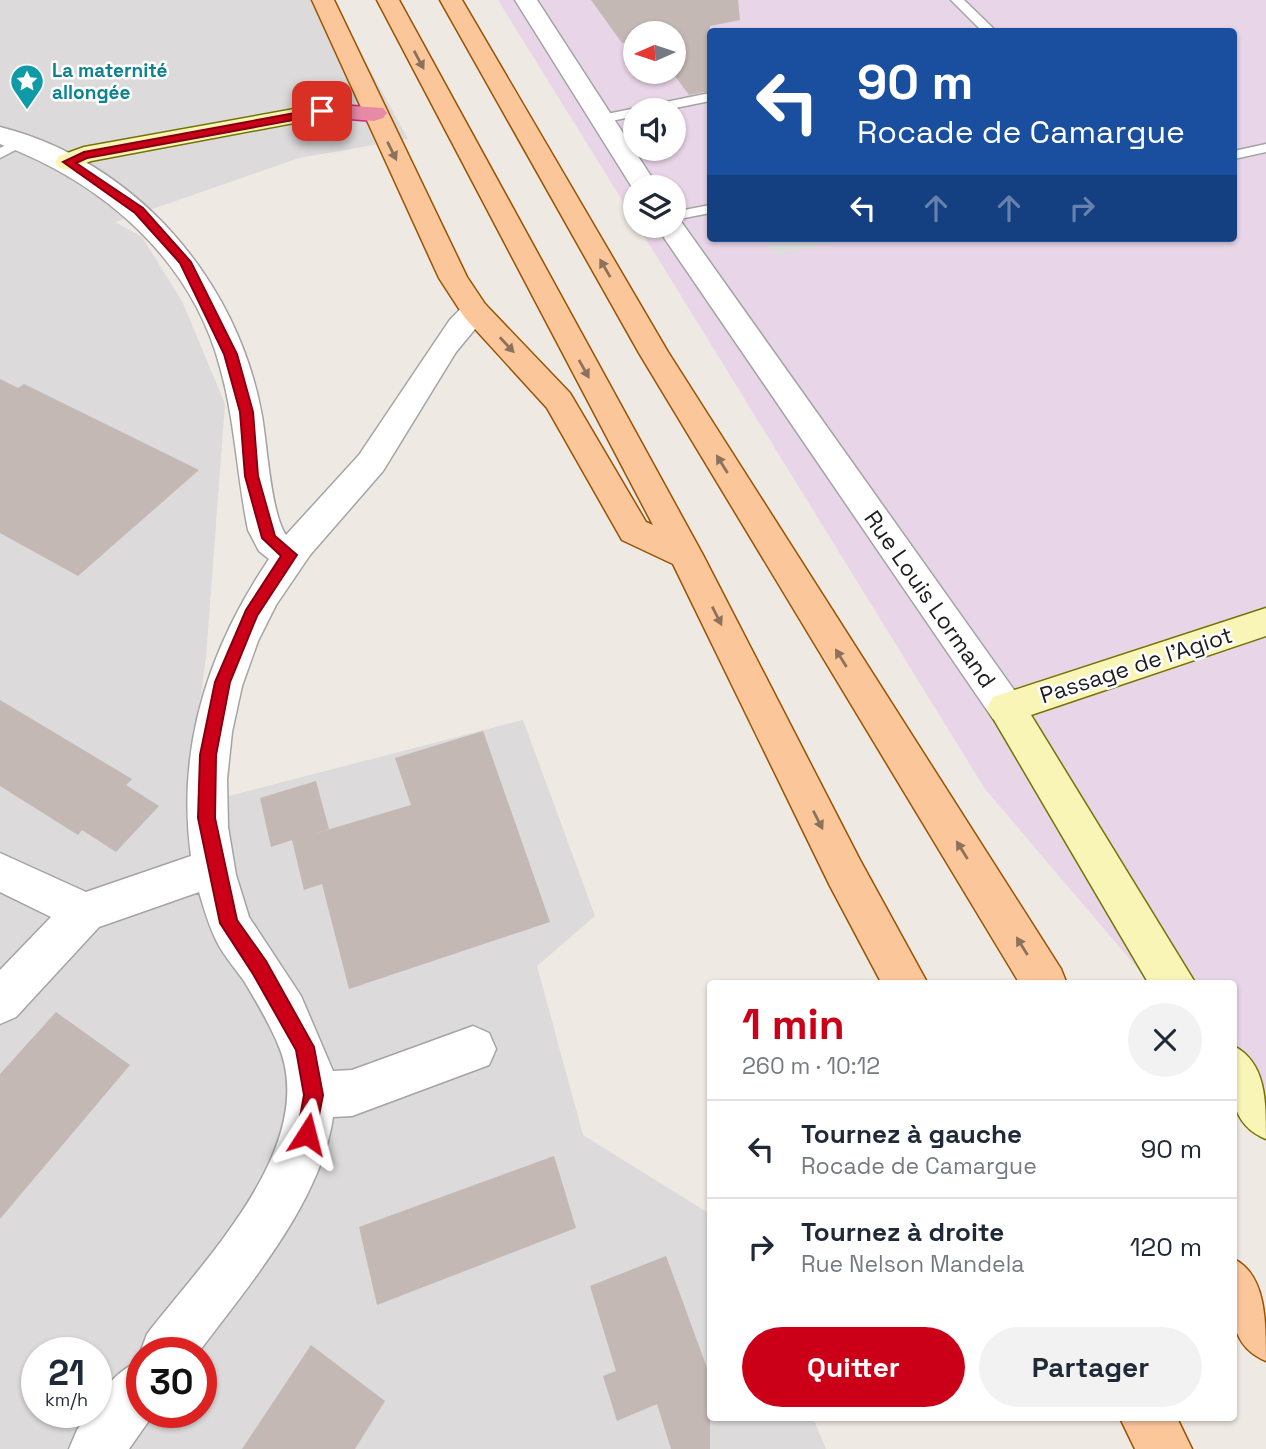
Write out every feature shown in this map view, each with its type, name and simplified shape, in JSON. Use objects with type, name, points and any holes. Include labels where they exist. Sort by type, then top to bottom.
[{"type":"highway","points":[[322,111],[363,86]]},
{"type":"highway","points":[[322,111],[374,113]]},
{"type":"main road","points":[[323,0],[453,278],[475,310],[559,401],[634,531],[686,555]]},
{"type":"main road","points":[[388,0],[686,555],[845,873],[904,980]]},
{"type":"main road","points":[[451,0],[654,353],[1043,980]]},
{"type":"main road","points":[[1237,1289],[1266,1335]]},
{"type":"main road","points":[[1149,1421],[1165,1449]]},
{"type":"street","points":[[526,0],[637,175]]},
{"type":"street","points":[[68,162],[84,155],[322,111]]},
{"type":"street","points":[[7,143],[68,162],[139,210],[185,262],[230,354],[246,412],[252,476],[269,538],[290,555]]},
{"type":"street","name":"Rue Louis Lormand","points":[[678,238],[1006,708],[1172,980]]},
{"type":"street","points":[[178,1337],[257,1227],[294,1168],[307,1134],[313,1095],[305,1047],[260,967],[229,923],[215,867],[207,818],[208,755],[223,682],[251,614],[290,555],[370,464],[408,411],[455,329],[475,310]]},
{"type":"street","name":"Passage de l'Agiot","points":[[1006,708],[1266,622]]},
{"type":"street","points":[[0,1002],[85,912],[215,867]]},
{"type":"street","points":[[0,872],[85,912]]},
{"type":"street","points":[[313,1095],[352,1093],[473,1049]]},
{"type":"street","points":[[1237,1073],[1266,1115]]},
{"type":"street","points":[[96,1449],[126,1408]]},
{"type":"lane","points":[[957,0],[987,28]]},
{"type":"lane","points":[[686,102],[707,98]]},
{"type":"lane","points":[[602,119],[623,115]]},
{"type":"lane","points":[[1237,154],[1266,148]]},
{"type":"lane","points":[[686,214],[707,210]]},
{"type":"shaded area","points":[[0,0],[332,0],[408,139],[299,158],[115,222],[142,237],[182,301],[225,404],[206,657],[186,807],[523,720],[595,916],[537,966],[583,1135],[707,1212],[707,1421],[814,1421],[826,1449],[0,1449]]},
{"type":"shaded area","points":[[498,0],[1266,0],[1266,1121],[1237,1086],[1237,980],[1147,980],[985,789],[645,238],[686,238],[686,175],[623,175],[623,202]]},
{"type":"shaded area","points":[[766,242],[837,242],[776,256]]},
{"type":"building","points":[[591,0],[738,0],[740,20],[707,28],[707,92],[689,95],[681,84],[686,84],[686,21],[623,21],[623,43]]},
{"type":"building","points":[[0,379],[18,388],[24,384],[199,470],[78,576],[0,533]]},
{"type":"building","points":[[0,700],[132,779],[126,785],[159,806],[116,852],[82,830],[78,835],[0,786]]},
{"type":"building","points":[[483,731],[550,922],[349,989],[322,884],[304,890],[292,840],[271,847],[260,798],[316,781],[329,829],[310,835],[411,805],[395,758]]},
{"type":"building","points":[[56,1012],[130,1065],[0,1219],[0,1074]]},
{"type":"building","points":[[554,1156],[576,1228],[377,1305],[359,1227]]},
{"type":"building","points":[[666,1256],[707,1368],[710,1449],[671,1449],[657,1404],[617,1421],[603,1376],[616,1371],[590,1286]]},
{"type":"building","points":[[311,1345],[385,1401],[355,1449],[242,1449]]},
{"type":"place","name":"La maternité allongée","points":[[27,111]]},
{"type":"route","points":[[307,1134],[313,1095],[305,1047],[260,967],[229,923],[215,867],[207,818],[208,755],[223,682],[251,614],[290,555],[269,538],[252,476],[246,412],[230,354],[211,310],[185,262],[139,210],[68,162],[84,155],[322,111]]}]
